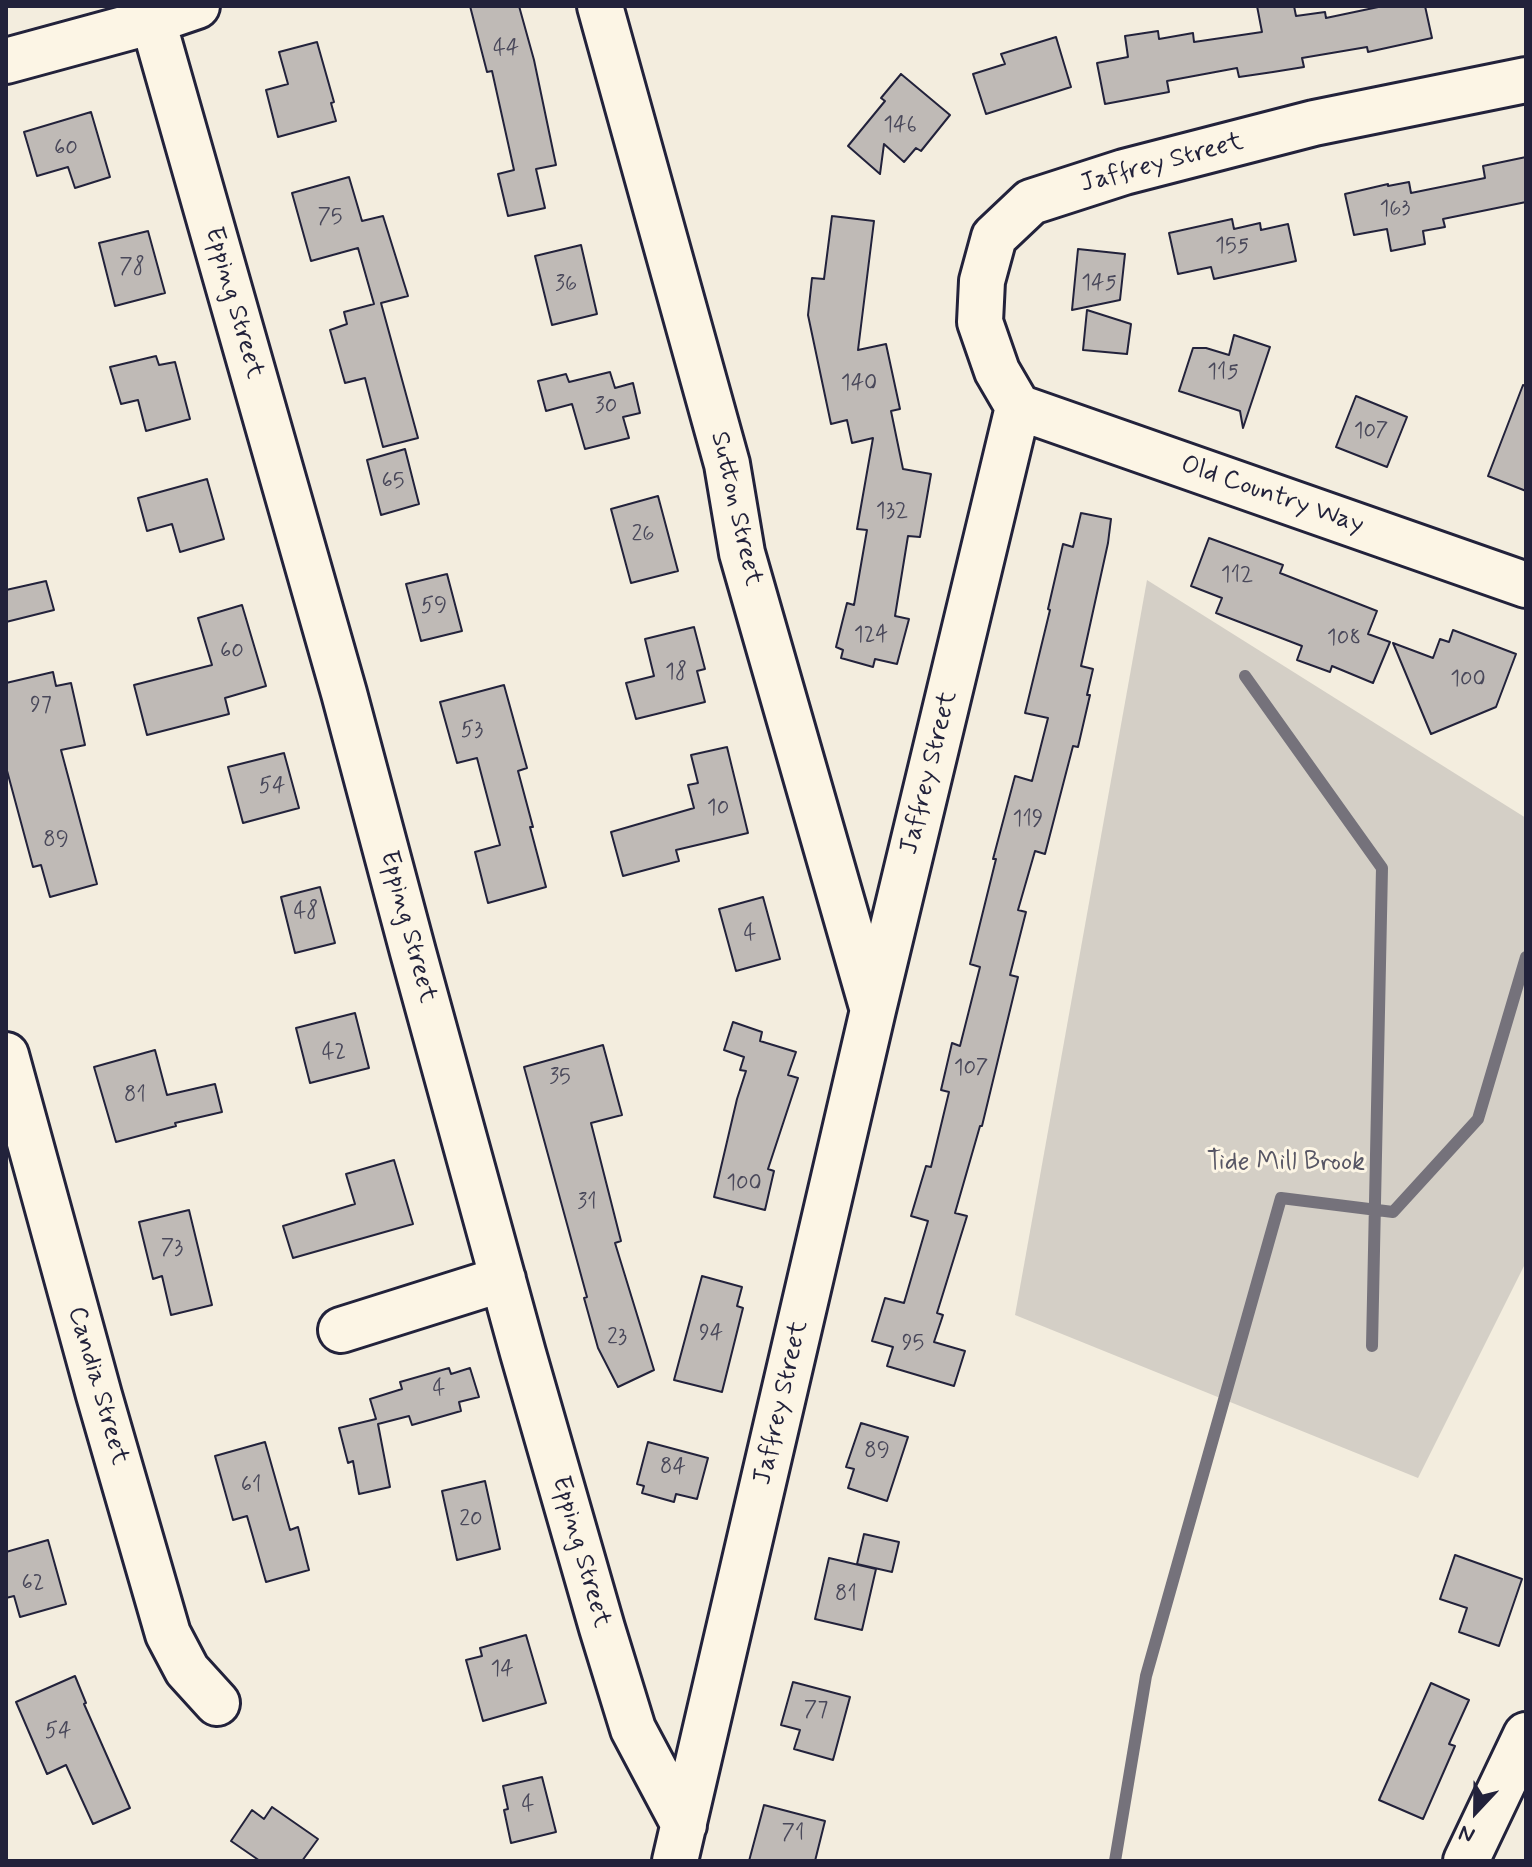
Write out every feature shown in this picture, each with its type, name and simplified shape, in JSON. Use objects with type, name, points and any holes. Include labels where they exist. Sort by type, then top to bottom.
[{"type":"street","points":[[6,61],[197,6]]},
{"type":"street","name":"Sutton Street","points":[[600,6],[727,464],[742,553],[873,1010]]},
{"type":"street","name":"Epping Street","points":[[153,21],[349,708],[413,952],[593,1597],[633,1729],[680,1843]]},
{"type":"street","name":"Jaffrey Street","points":[[680,1843],[873,1010],[1018,407],[997,371],[980,322],[982,281],[994,237],[1031,202],[1124,172],[1314,123],[1526,80]]},
{"type":"street","name":"Old Country Way","points":[[1018,407],[1526,585]]},
{"type":"street","name":"Candia Street","points":[[6,1055],[168,1634],[187,1670],[217,1703]]},
{"type":"street","points":[[341,1330],[503,1279]]},
{"type":"street","points":[[1466,1861],[1526,1735]]},
{"type":"green space","name":"Tide Mill Brook","points":[[1147,580],[1526,818],[1526,1262],[1418,1478],[1015,1315]]},
{"type":"building","points":[[470,6],[519,6],[556,165],[536,169],[545,208],[508,216],[498,174],[514,170],[492,71],[487,72]]},
{"type":"building","points":[[1257,6],[1294,6],[1296,16],[1325,12],[1326,18],[1383,6],[1425,6],[1432,38],[1368,52],[1367,47],[1302,58],[1304,67],[1239,77],[1237,68],[1167,81],[1169,92],[1105,104],[1097,63],[1128,57],[1125,36],[1158,31],[1159,39],[1193,33],[1194,42],[1262,32]]},
{"type":"building","points":[[1056,37],[1071,87],[986,114],[973,74],[1005,64],[1001,54]]},
{"type":"building","points":[[317,42],[334,102],[331,103],[336,121],[278,137],[266,90],[288,84],[279,52]]},
{"type":"building","points":[[901,74],[950,115],[921,151],[916,148],[904,162],[884,144],[880,174],[848,146],[885,101],[881,98]]},
{"type":"building","points":[[91,112],[110,177],[75,188],[68,167],[37,176],[24,132]]},
{"type":"building","points":[[1526,157],[1526,202],[1443,219],[1445,227],[1423,231],[1425,244],[1391,251],[1387,229],[1354,235],[1345,194],[1409,182],[1411,193],[1485,178],[1483,166]]},
{"type":"building","points":[[349,177],[362,221],[383,216],[408,296],[381,303],[418,438],[383,447],[365,378],[345,383],[330,330],[347,324],[344,312],[374,304],[358,248],[311,261],[292,193]]},
{"type":"building","points":[[832,216],[874,221],[858,350],[886,344],[900,409],[891,411],[903,469],[931,474],[920,537],[908,536],[895,616],[909,619],[897,664],[875,659],[873,667],[841,658],[843,650],[836,647],[847,603],[854,605],[867,530],[857,529],[873,438],[852,443],[847,420],[831,424],[808,315],[812,278],[824,279]]},
{"type":"building","points":[[1232,219],[1234,229],[1260,223],[1261,230],[1288,224],[1296,261],[1214,279],[1211,267],[1178,274],[1169,233]]},
{"type":"building","points":[[148,231],[165,293],[115,306],[99,243]]},
{"type":"building","points":[[581,245],[597,314],[552,325],[535,256]]},
{"type":"building","points":[[1078,249],[1125,254],[1120,300],[1072,310]]},
{"type":"building","points":[[1087,310],[1131,324],[1127,354],[1083,350]]},
{"type":"building","points":[[1234,335],[1270,347],[1243,428],[1240,411],[1179,391],[1193,348],[1206,348],[1229,355]]},
{"type":"building","points":[[156,356],[159,365],[175,362],[190,419],[146,431],[138,400],[121,404],[110,367]]},
{"type":"building","points":[[610,372],[615,388],[633,383],[640,413],[623,417],[629,438],[585,449],[572,404],[546,411],[538,381],[566,374],[569,382]]},
{"type":"building","points":[[1523,385],[1526,386],[1526,491],[1488,476]]},
{"type":"building","points":[[1356,396],[1407,417],[1387,467],[1336,447]]},
{"type":"building","points":[[405,449],[419,504],[381,515],[367,460]]},
{"type":"building","points":[[207,479],[224,539],[180,552],[172,524],[147,531],[138,498]]},
{"type":"building","points":[[658,496],[678,571],[631,583],[611,509]]},
{"type":"building","points":[[1081,513],[1111,519],[1081,666],[1093,669],[1087,695],[1090,695],[1078,747],[1073,746],[1045,854],[1035,851],[1018,910],[1026,912],[1010,975],[1018,977],[982,1126],[955,1213],[967,1216],[937,1313],[943,1315],[934,1342],[965,1351],[954,1386],[887,1366],[893,1347],[872,1341],[885,1298],[904,1303],[928,1221],[911,1216],[926,1166],[931,1167],[949,1092],[941,1090],[952,1043],[960,1046],[980,967],[970,964],[1015,776],[1032,781],[1048,718],[1025,713],[1063,544],[1073,547]]},
{"type":"building","points":[[1209,538],[1283,565],[1280,573],[1377,611],[1368,634],[1390,642],[1373,683],[1332,666],[1330,672],[1297,660],[1302,646],[1216,613],[1222,598],[1191,586]]},
{"type":"building","points":[[447,574],[462,631],[421,641],[406,584]]},
{"type":"building","points":[[46,581],[54,610],[6,622],[6,590]]},
{"type":"building","points":[[242,605],[266,686],[225,698],[229,714],[147,735],[134,685],[212,665],[198,618]]},
{"type":"building","points":[[694,627],[705,669],[697,671],[705,702],[636,719],[626,683],[654,676],[645,639]]},
{"type":"building","points":[[1453,630],[1516,654],[1496,707],[1431,734],[1393,643],[1433,658],[1440,639],[1449,642]]},
{"type":"building","points":[[53,672],[56,686],[71,683],[85,745],[61,750],[97,884],[50,897],[41,865],[33,867],[6,767],[6,683]]},
{"type":"building","points":[[504,685],[527,768],[518,771],[546,887],[488,903],[475,852],[500,845],[477,758],[457,763],[440,702]]},
{"type":"building","points":[[727,747],[748,833],[676,850],[679,861],[623,876],[611,832],[694,808],[688,785],[698,783],[691,755]]},
{"type":"building","points":[[284,753],[299,808],[243,823],[228,767]]},
{"type":"building","points":[[320,887],[335,943],[295,953],[281,897]]},
{"type":"building","points":[[763,897],[780,959],[736,971],[719,909]]},
{"type":"building","points":[[355,1013],[369,1068],[310,1083],[296,1028]]},
{"type":"building","points":[[733,1022],[762,1032],[760,1041],[796,1052],[788,1075],[798,1078],[768,1169],[774,1171],[765,1210],[714,1197],[746,1071],[740,1070],[744,1057],[724,1050]]},
{"type":"building","points":[[603,1045],[622,1115],[591,1123],[621,1241],[615,1243],[654,1370],[618,1387],[598,1348],[524,1067]]},
{"type":"building","points":[[155,1050],[167,1095],[215,1084],[222,1112],[116,1142],[94,1067]]},
{"type":"building","points":[[394,1160],[413,1224],[293,1258],[283,1226],[355,1204],[346,1174]]},
{"type":"building","points":[[189,1210],[212,1305],[171,1315],[162,1276],[153,1279],[139,1222]]},
{"type":"building","points":[[702,1276],[742,1287],[737,1306],[743,1308],[722,1392],[674,1380]]},
{"type":"building","points":[[449,1368],[451,1374],[470,1368],[479,1397],[459,1402],[461,1411],[412,1425],[409,1416],[378,1424],[390,1487],[359,1494],[353,1461],[348,1463],[339,1428],[376,1419],[370,1399],[402,1389],[400,1382]]},
{"type":"building","points":[[861,1423],[908,1437],[887,1501],[848,1488],[854,1469],[846,1467]]},
{"type":"building","points":[[265,1442],[290,1530],[298,1527],[309,1570],[266,1582],[247,1516],[233,1520],[215,1456]]},
{"type":"building","points":[[648,1442],[708,1458],[697,1499],[676,1494],[674,1502],[642,1493],[644,1486],[637,1484]]},
{"type":"building","points":[[485,1481],[500,1549],[457,1560],[442,1491]]},
{"type":"building","points":[[864,1534],[899,1542],[892,1572],[857,1564]]},
{"type":"building","points":[[48,1540],[66,1604],[20,1617],[14,1596],[6,1598],[6,1552]]},
{"type":"building","points":[[1455,1555],[1522,1579],[1499,1646],[1459,1632],[1467,1608],[1440,1599]]},
{"type":"building","points":[[829,1558],[876,1569],[862,1630],[815,1619]]},
{"type":"building","points":[[526,1635],[546,1703],[483,1721],[466,1660],[482,1656],[480,1648]]},
{"type":"building","points":[[75,1676],[84,1704],[130,1808],[93,1824],[66,1765],[47,1774],[16,1702]]},
{"type":"building","points":[[793,1682],[850,1697],[833,1760],[794,1749],[800,1730],[781,1725]]},
{"type":"building","points":[[1431,1683],[1469,1700],[1449,1744],[1455,1746],[1423,1819],[1379,1800]]},
{"type":"building","points":[[542,1777],[556,1832],[511,1843],[503,1786]]},
{"type":"building","points":[[764,1805],[825,1821],[815,1861],[749,1861]]},
{"type":"building","points":[[272,1807],[318,1839],[302,1861],[260,1861],[231,1841],[252,1810],[264,1819]]},
{"type":"waterway","name":"Tide Mill Brook","points":[[1245,676],[1382,868],[1372,1346]]},
{"type":"waterway","points":[[1115,1861],[1146,1676],[1281,1198],[1393,1212],[1478,1119],[1526,957]]}]
